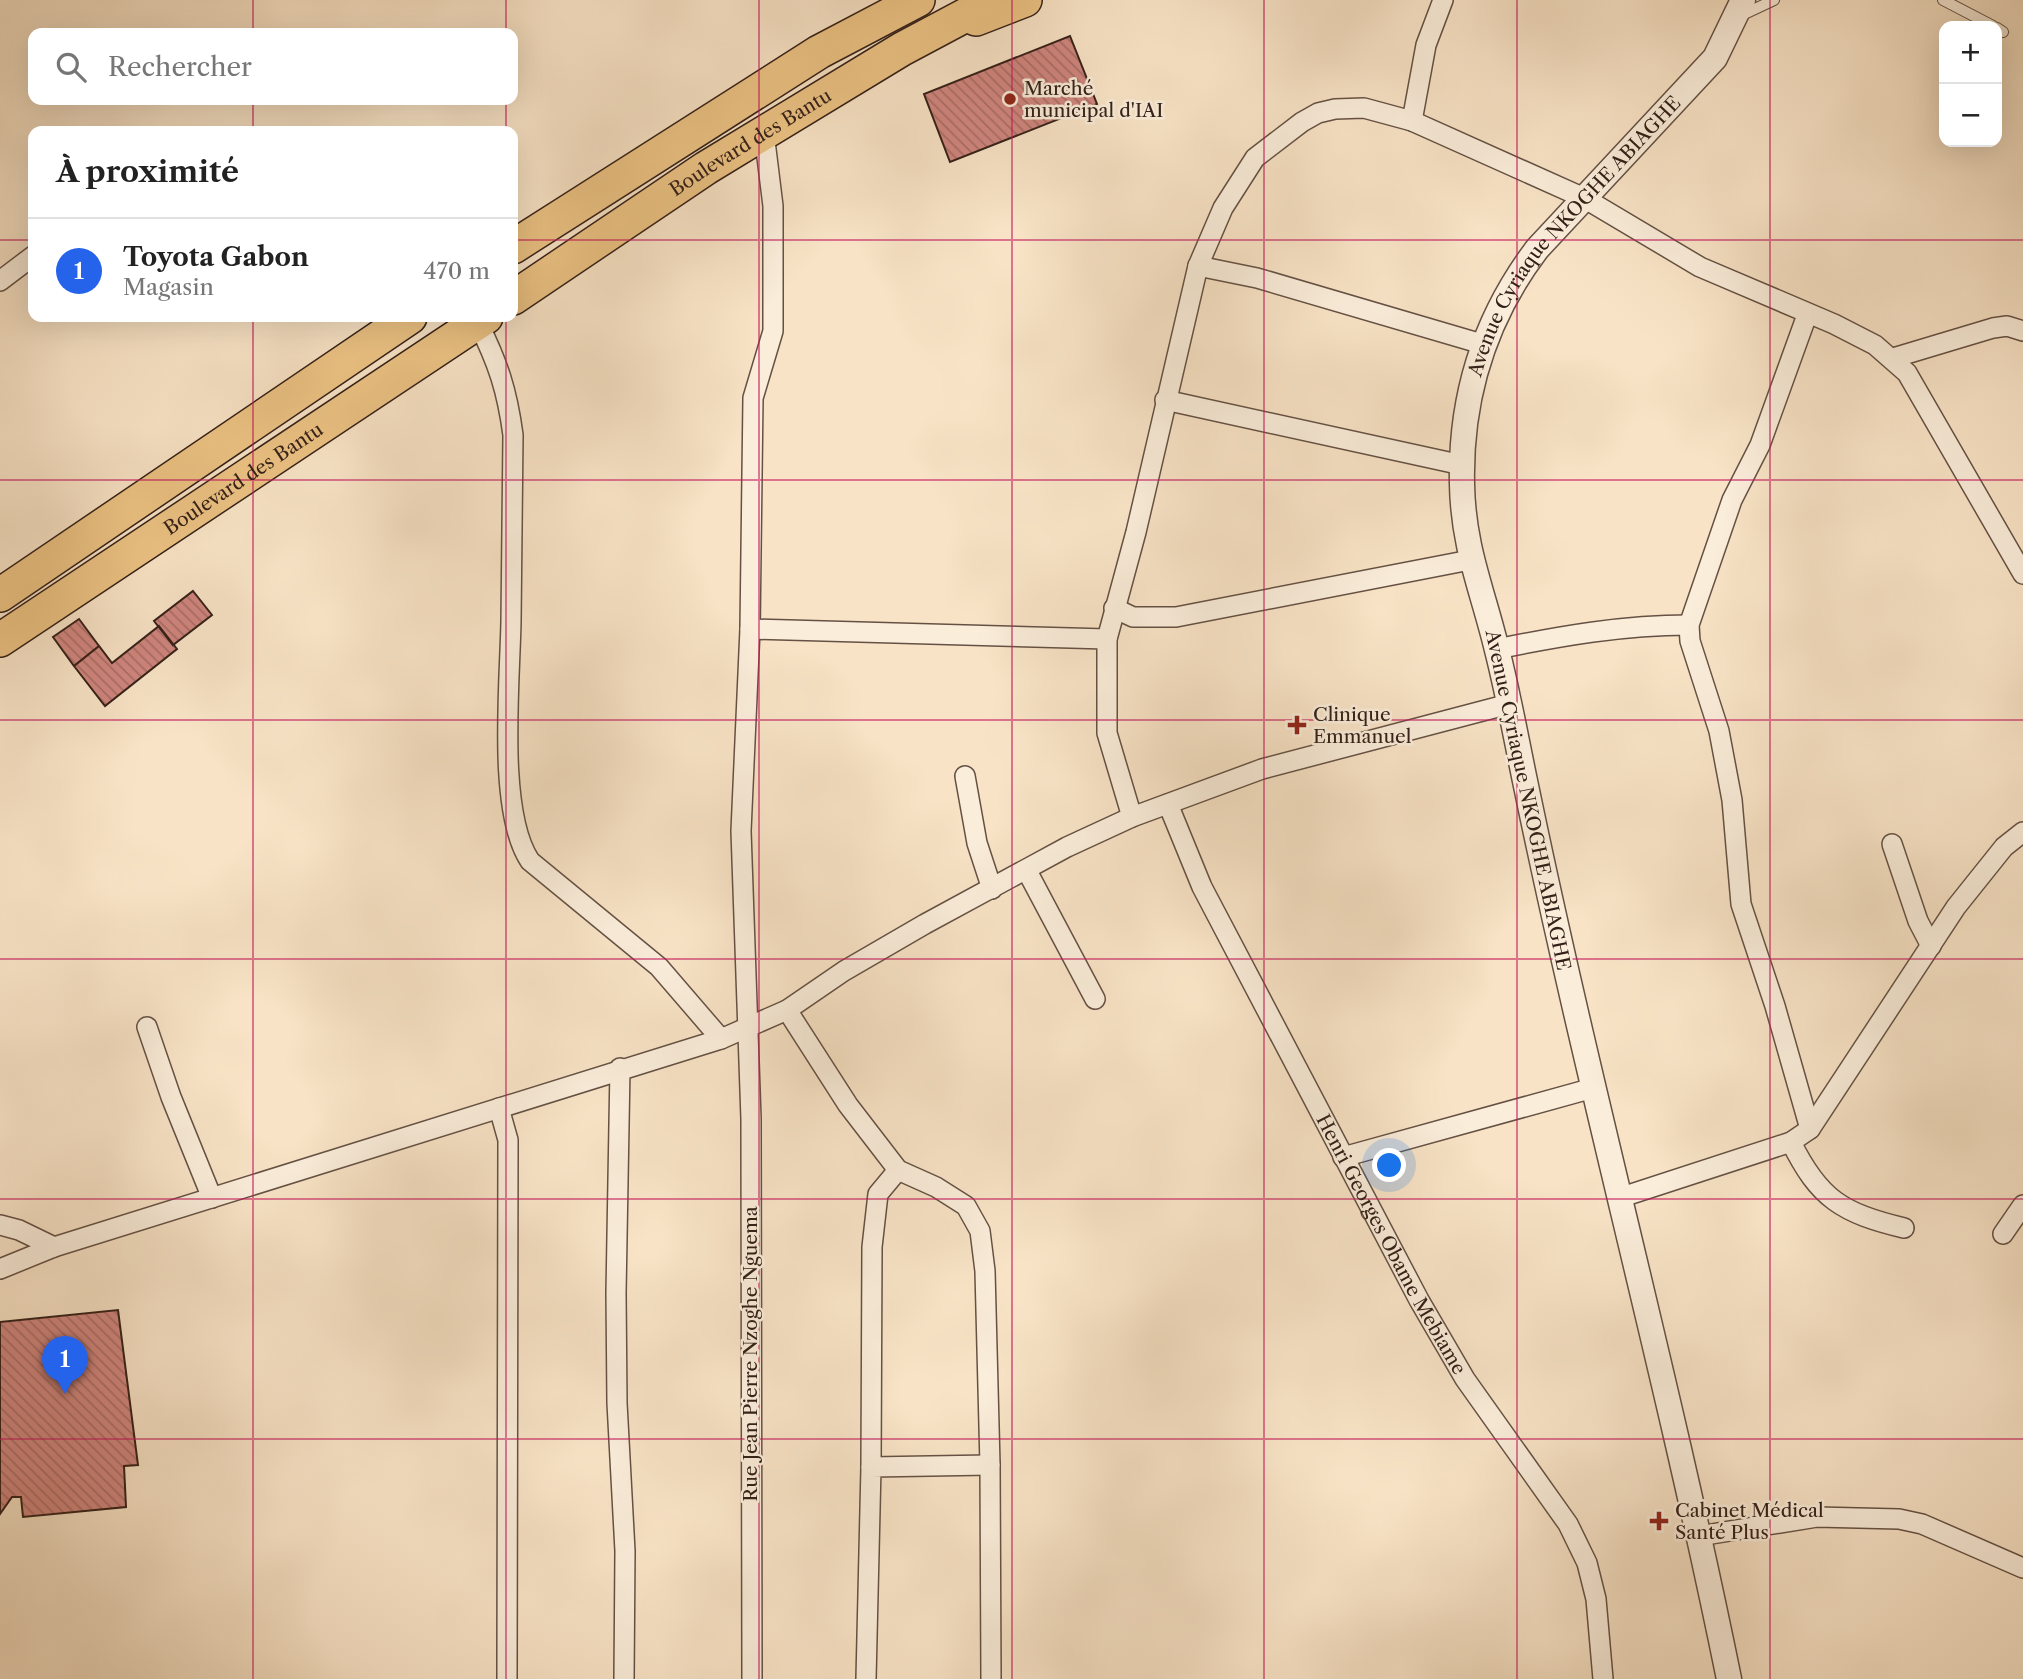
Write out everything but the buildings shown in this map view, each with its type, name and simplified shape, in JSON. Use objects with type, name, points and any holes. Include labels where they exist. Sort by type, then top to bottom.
[{"type":"highway","name":"Boulevard des Bantu","points":[[518,244],[819,52],[918,0]]},
{"type":"highway","name":"Boulevard des Bantu","points":[[518,295],[706,168],[902,49],[994,0]]},
{"type":"highway","points":[[902,49],[1025,0]]},
{"type":"highway","name":"Boulevard des Bantu","points":[[0,594],[403,322]]},
{"type":"highway","name":"Boulevard des Bantu","points":[[0,640],[479,322]]},
{"type":"street","points":[[1412,121],[1426,45],[1443,0]]},
{"type":"street","name":"Avenue Cyriaque NKOGHE ABIAGHE","points":[[1729,1679],[1699,1536],[1562,958],[1497,649],[1470,560],[1462,465],[1467,396],[1482,344],[1514,279],[1537,249],[1715,58],[1740,9]]},
{"type":"street","points":[[1132,817],[1107,733],[1107,639],[1136,532],[1198,266],[1235,184],[1255,158],[1302,122],[1335,109],[1364,108],[1412,121],[1584,198],[1700,267],[1807,315],[1834,324],[1893,358],[1907,373],[2023,573]]},
{"type":"street","name":"Rue Jean Pierre Nzoghe Nguema","points":[[752,1679],[749,1028],[741,910],[741,831],[750,629],[753,398],[773,331],[773,206],[764,133]]},
{"type":"street","points":[[0,281],[28,260]]},
{"type":"street","points":[[1198,266],[1257,278],[1482,344]]},
{"type":"street","points":[[1807,315],[1760,445],[1732,500],[1689,625],[1690,641],[1719,732],[1732,800],[1741,904],[1775,1006],[1810,1129]]},
{"type":"street","points":[[483,322],[508,394],[513,435],[509,715],[511,790],[518,839],[530,862],[659,967],[722,1039]]},
{"type":"street","points":[[1893,358],[1993,328],[2007,326],[2023,331]]},
{"type":"street","points":[[1165,400],[1462,465]]},
{"type":"street","points":[[1114,608],[1133,617],[1176,617],[1470,560]]},
{"type":"street","points":[[1497,649],[1546,637],[1646,625],[1689,625]]},
{"type":"street","points":[[750,629],[1107,639]]},
{"type":"street","points":[[0,1269],[54,1247],[722,1039],[786,1010],[844,971],[1067,847],[1132,817],[1262,769],[1509,704]]},
{"type":"street","points":[[965,776],[977,843],[992,889]]},
{"type":"street","name":"Henri Georges Obame Mebiame","points":[[1168,804],[1202,887],[1419,1300],[1465,1380],[1569,1524],[1587,1563],[1596,1599],[1603,1679]]},
{"type":"street","points":[[1619,1198],[1791,1142],[1810,1129],[1984,871],[2004,847],[2023,832]]},
{"type":"street","points":[[1892,844],[1918,921],[1931,946]]},
{"type":"street","points":[[1027,871],[1095,999]]},
{"type":"street","points":[[786,1010],[848,1105],[898,1170],[936,1187],[966,1206],[980,1231],[985,1271],[990,1465],[991,1679]]},
{"type":"street","points":[[147,1027],[171,1097],[212,1198]]},
{"type":"street","points":[[620,1069],[616,1293],[617,1402],[625,1551],[624,1679]]},
{"type":"street","points":[[1343,1157],[1593,1088]]},
{"type":"street","points":[[499,1108],[508,1140],[507,1679]]},
{"type":"street","points":[[1791,1142],[1807,1174],[1823,1193],[1859,1215],[1904,1228]]},
{"type":"street","points":[[866,1679],[872,1248],[878,1194],[898,1170]]},
{"type":"street","points":[[2003,1234],[2023,1205]]},
{"type":"street","points":[[0,1225],[19,1230],[54,1247]]},
{"type":"street","points":[[871,1466],[990,1465]]},
{"type":"street","points":[[1699,1536],[1817,1517],[1889,1518],[1922,1524],[2023,1568]]},
{"type":"lane","points":[[1740,9],[1774,0]]},
{"type":"lane","points":[[1943,0],[1983,21]]},
{"type":"place","name":"Marché municipal d'IAI","points":[[1010,99]]},
{"type":"place","name":"Clinique Emmanuel","points":[[1297,725]]},
{"type":"place","name":"Toyota Gabon","points":[[65,1394]]},
{"type":"place","name":"Cabinet Médical Santé Plus","points":[[1659,1521]]}]
